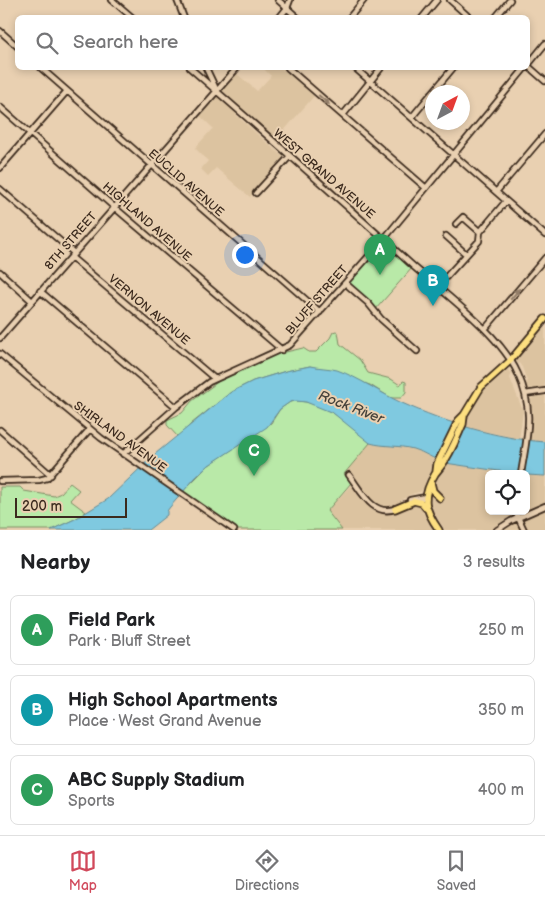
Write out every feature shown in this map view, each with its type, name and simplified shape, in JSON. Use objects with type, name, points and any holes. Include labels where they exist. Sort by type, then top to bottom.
[{"type":"main road","points":[[426,509],[426,497],[431,481],[464,415],[483,384],[510,361],[545,319]]},
{"type":"main road","points":[[431,481],[433,491],[440,498]]},
{"type":"main road","points":[[394,509],[414,501],[422,503],[440,530]]},
{"type":"street","points":[[112,0],[129,15]]},
{"type":"street","points":[[177,0],[183,15]]},
{"type":"street","points":[[278,0],[295,15]]},
{"type":"street","points":[[281,15],[290,0]]},
{"type":"street","points":[[352,15],[364,0]]},
{"type":"street","points":[[424,15],[437,0]]},
{"type":"street","points":[[450,0],[467,15]]},
{"type":"street","points":[[498,15],[510,0]]},
{"type":"street","points":[[0,31],[15,44]]},
{"type":"street","name":"BLUFF STREET","points":[[530,62],[545,44]]},
{"type":"street","points":[[530,68],[545,81]]},
{"type":"street","name":"EUCLID AVENUE","points":[[43,70],[320,312]]},
{"type":"street","name":"WEST GRAND AVENUE","points":[[192,70],[485,329],[510,361],[519,376],[525,394],[529,416],[522,470]]},
{"type":"street","points":[[207,70],[217,91]]},
{"type":"street","name":"8TH STREET","points":[[0,338],[235,70]]},
{"type":"street","points":[[290,70],[426,188]]},
{"type":"street","points":[[357,70],[545,235]]},
{"type":"street","points":[[342,116],[379,70]]},
{"type":"street","points":[[439,85],[451,70]]},
{"type":"street","name":"BLUFF STREET","points":[[123,454],[176,407],[215,378],[290,346],[384,239],[524,70]]},
{"type":"street","points":[[0,168],[67,91]]},
{"type":"street","points":[[412,117],[425,102]]},
{"type":"street","name":"HIGHLAND AVENUE","points":[[0,107],[282,350]]},
{"type":"street","points":[[496,192],[545,134]]},
{"type":"street","points":[[256,193],[290,156]]},
{"type":"street","name":"VERNON AVENUE","points":[[0,189],[72,255],[215,378]]},
{"type":"street","points":[[437,287],[479,241],[480,232],[506,201]]},
{"type":"street","points":[[456,224],[463,217],[480,232]]},
{"type":"street","points":[[540,231],[545,225]]},
{"type":"street","points":[[446,236],[466,254]]},
{"type":"street","points":[[485,329],[545,258]]},
{"type":"street","points":[[0,272],[32,300]]},
{"type":"street","points":[[344,283],[368,303],[381,320],[417,351]]},
{"type":"street","points":[[40,292],[176,407]]},
{"type":"street","name":"SHIRLAND AVENUE","points":[[0,354],[89,430],[234,530]]},
{"type":"street","points":[[525,394],[545,391]]},
{"type":"street","points":[[0,430],[51,475]]},
{"type":"street","points":[[0,481],[43,480],[51,475],[89,430]]},
{"type":"street","points":[[349,475],[367,500],[378,509],[394,509],[414,499],[426,497]]},
{"type":"street","points":[[497,530],[545,506]]},
{"type":"street","points":[[517,515],[524,530]]},
{"type":"shaded area","points":[[265,70],[284,70],[314,96],[275,141],[240,110],[236,115],[284,158],[250,197],[216,168],[208,176],[201,169],[208,161],[195,148],[213,128],[199,115],[236,73],[257,91],[271,76]]},
{"type":"shaded area","points":[[545,324],[545,442],[528,441],[531,415],[529,401],[537,394],[535,388],[525,388],[527,381],[522,367],[516,360]]},
{"type":"shaded area","points":[[508,370],[512,373],[510,378],[523,411],[519,439],[463,427],[479,396],[486,387]]},
{"type":"shaded area","points":[[370,443],[396,445],[421,451],[436,461],[422,491],[409,495],[401,501],[405,507],[414,502],[420,504],[424,515],[434,530],[342,530],[327,511],[356,480],[348,469]]},
{"type":"shaded area","points":[[445,463],[491,470],[485,470],[485,515],[530,515],[530,475],[545,476],[545,530],[445,530],[433,512],[430,501],[434,485]]},
{"type":"green space","points":[[384,243],[412,268],[375,310],[348,283]]},
{"type":"green space","points":[[336,331],[338,332],[340,344],[360,360],[368,373],[391,379],[400,385],[403,381],[406,382],[406,392],[401,398],[391,398],[370,385],[310,366],[253,381],[231,392],[178,437],[167,425],[167,420],[182,413],[192,401],[219,381],[273,355],[303,348],[309,352],[316,352]]},
{"type":"green space","points":[[296,401],[316,405],[336,415],[370,443],[344,474],[351,483],[327,511],[342,530],[238,530],[182,492],[209,465],[271,423],[280,409],[290,402]]},
{"type":"green space","points":[[70,483],[79,490],[70,500],[86,512],[51,530],[0,530],[0,487],[20,487],[24,491],[54,496],[61,493]]},
{"type":"water","name":"Rock River","points":[[310,366],[334,369],[362,381],[402,403],[436,417],[490,433],[545,442],[545,476],[530,475],[530,470],[492,470],[445,463],[413,449],[370,443],[333,413],[306,402],[296,401],[290,402],[280,409],[267,427],[209,465],[170,507],[167,515],[148,530],[51,530],[75,519],[108,499],[155,454],[231,392],[253,381]]},
{"type":"place","name":"Field Park","points":[[380,275]]},
{"type":"place","name":"High School Apartments","points":[[433,306]]},
{"type":"place","name":"ABC Supply Stadium","points":[[254,476]]}]
